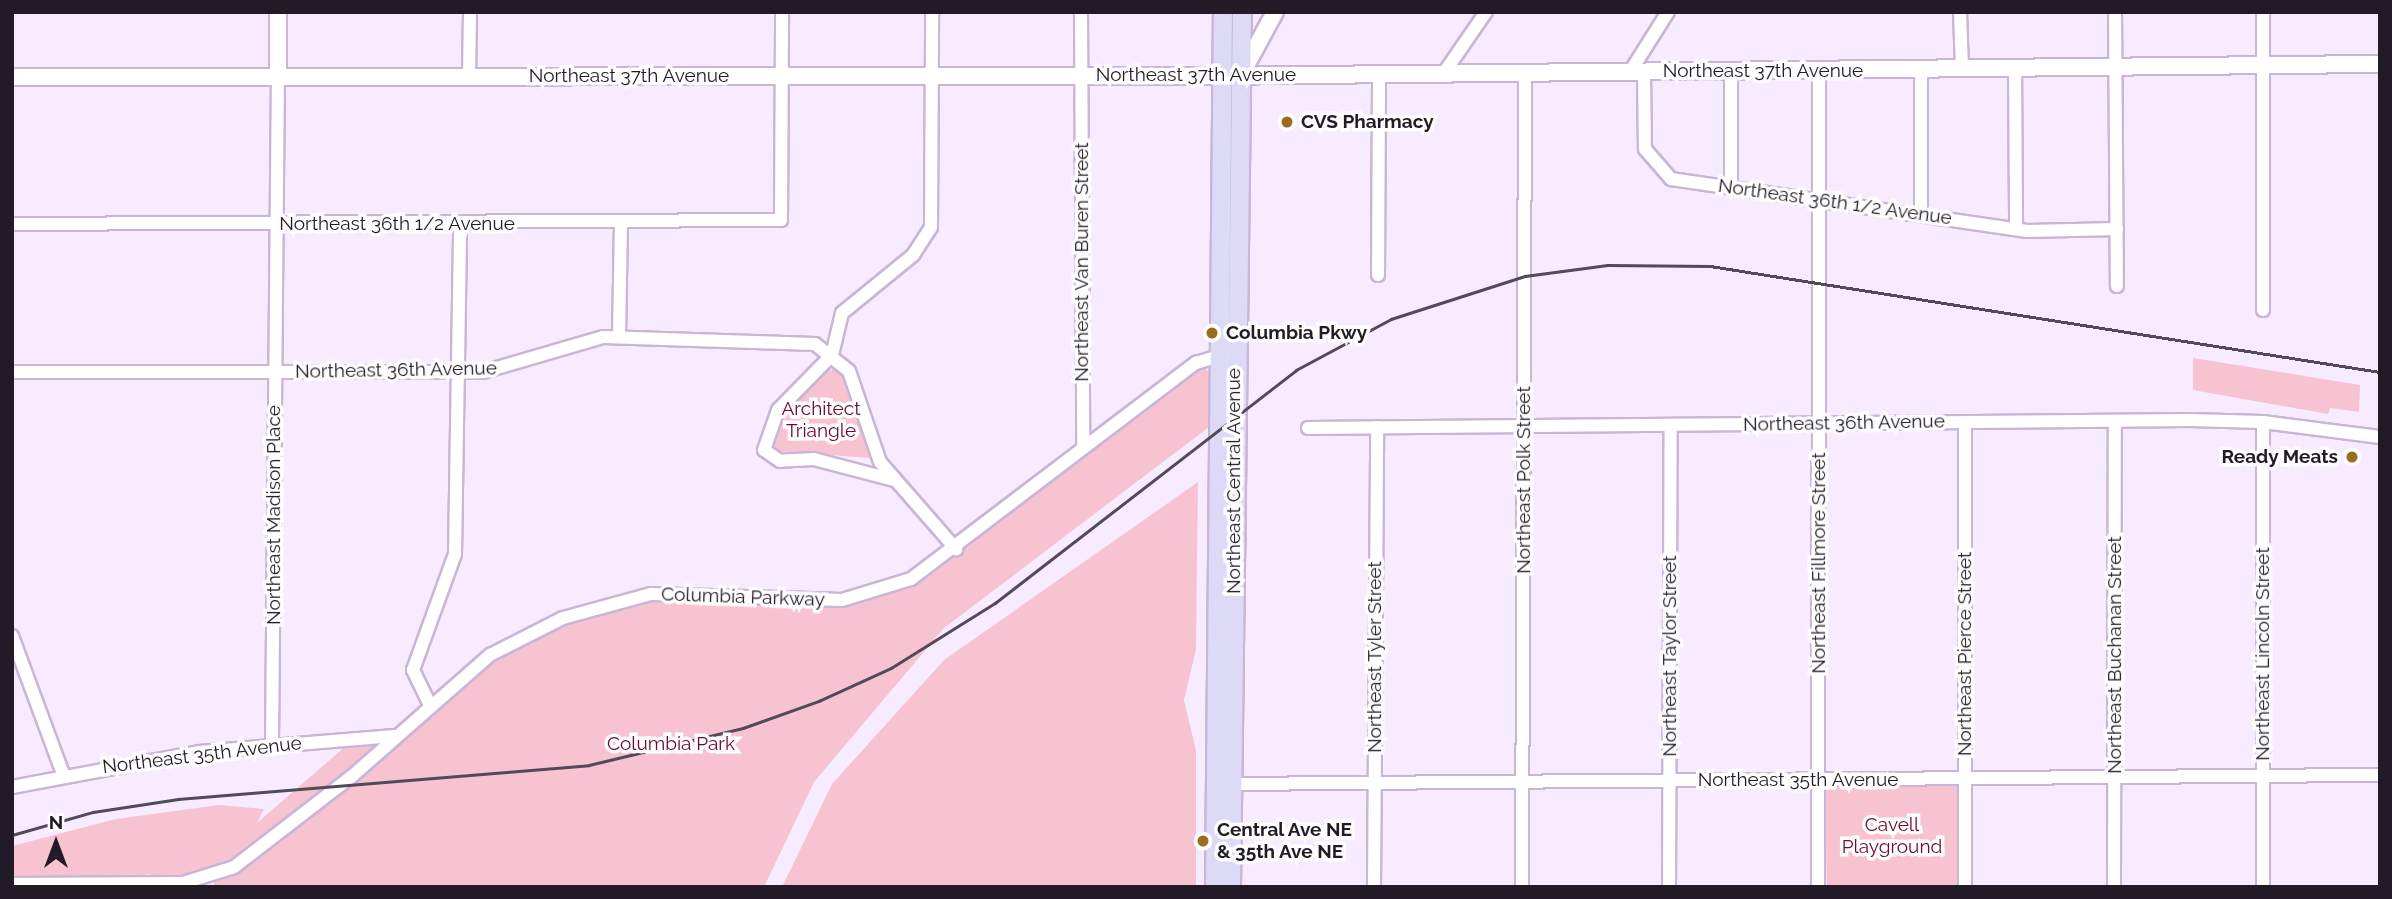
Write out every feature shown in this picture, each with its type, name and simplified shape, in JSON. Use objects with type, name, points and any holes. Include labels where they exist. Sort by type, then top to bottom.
[{"type":"main road","name":"Northeast Central Avenue","points":[[1223,12],[1227,354],[1224,784],[1231,887]]},
{"type":"main road","name":"Northeast Central Avenue","points":[[1227,354],[1242,12]]},
{"type":"main road","name":"Northeast Central Avenue","points":[[1215,887],[1224,784]]},
{"type":"street","points":[[278,12],[278,76]]},
{"type":"street","points":[[469,76],[470,12]]},
{"type":"street","points":[[782,12],[782,76]]},
{"type":"street","points":[[894,480],[814,459],[780,461],[764,450],[778,410],[832,355],[842,313],[913,255],[931,227],[935,76],[932,12]]},
{"type":"street","name":"Northeast Van Buren Street","points":[[1081,12],[1083,447]]},
{"type":"street","points":[[1241,75],[1275,12]]},
{"type":"street","points":[[1444,73],[1486,12]]},
{"type":"street","points":[[1637,72],[1668,12]]},
{"type":"street","points":[[1961,12],[1962,70]]},
{"type":"street","points":[[2115,12],[2118,69],[2118,286]]},
{"type":"street","points":[[2263,12],[2266,68],[2263,310]]},
{"type":"street","name":"Northeast 37th Avenue","points":[[12,76],[1083,76],[2266,68],[2380,64]]},
{"type":"street","points":[[2015,69],[2016,229]]},
{"type":"street","points":[[1921,70],[1921,214]]},
{"type":"street","name":"Northeast Fillmore Street","points":[[1818,887],[1821,199],[1819,71]]},
{"type":"street","name":"Northeast 36th 1/2 Avenue","points":[[1637,72],[1645,149],[1660,172],[1683,182],[1731,185],[2016,229],[2117,229]]},
{"type":"street","points":[[1731,72],[1731,185]]},
{"type":"street","name":"Northeast Polk Street","points":[[1522,887],[1525,73]]},
{"type":"street","points":[[1378,275],[1379,74]]},
{"type":"street","name":"Northeast Madison Place","points":[[272,744],[278,76]]},
{"type":"street","name":"Northeast 36th 1/2 Avenue","points":[[12,224],[460,224],[781,220],[782,76]]},
{"type":"street","points":[[619,337],[621,223]]},
{"type":"street","points":[[430,705],[413,670],[455,554],[460,224]]},
{"type":"street","name":"Northeast 36th Avenue","points":[[12,372],[459,372],[505,368],[583,339],[619,337],[815,344],[832,355]]},
{"type":"street","name":"Columbia Parkway","points":[[12,884],[152,885],[214,877],[281,834],[430,705],[525,634],[600,606],[675,592],[866,597],[929,569],[1083,447],[1196,363],[1227,354]]},
{"type":"street","points":[[832,355],[856,384],[869,439],[894,480],[956,549]]},
{"type":"street","name":"Northeast Pierce Street","points":[[1965,422],[1965,887]]},
{"type":"street","name":"Northeast 36th Avenue","points":[[1308,428],[2263,422],[2380,437]]},
{"type":"street","name":"Northeast Lincoln Street","points":[[2263,422],[2263,887]]},
{"type":"street","name":"Northeast Buchanan Street","points":[[2114,887],[2115,423]]},
{"type":"street","name":"Northeast Taylor Street","points":[[1670,887],[1671,425]]},
{"type":"street","name":"Northeast Tyler Street","points":[[1374,887],[1377,427]]},
{"type":"street","points":[[12,636],[63,774]]},
{"type":"street","name":"Northeast 35th Avenue","points":[[12,787],[63,774],[272,744],[394,736]]},
{"type":"street","name":"Northeast 35th Avenue","points":[[1224,784],[2380,775]]},
{"type":"green space","points":[[2193,358],[2360,385],[2359,412],[2330,408],[2328,414],[2193,390]]},
{"type":"green space","name":"Columbia Park","points":[[1203,367],[1213,375],[1213,424],[944,628],[814,782],[764,887],[214,887],[214,882],[145,874],[178,887],[12,887],[12,846],[116,819],[219,805],[264,809],[257,823],[347,745],[406,737],[486,666],[569,621],[639,603],[703,598],[847,605],[905,589]]},
{"type":"green space","name":"Architect Triangle","points":[[839,368],[852,385],[870,458],[776,451],[770,444],[778,419],[792,400],[822,372]]},
{"type":"green space","points":[[1198,482],[1196,649],[1184,700],[1196,751],[1196,887],[782,887],[832,784],[944,660]]},
{"type":"green space","name":"Cavell Playground","points":[[1957,785],[1959,887],[1827,887],[1825,787]]},
{"type":"railway","points":[[12,835],[93,812],[178,799],[589,765],[743,728],[819,701],[891,668],[995,603],[1296,370],[1391,319],[1525,276],[1607,265],[1710,266],[2380,372]]},
{"type":"place","name":"CVS Pharmacy","points":[[1287,122]]},
{"type":"place","name":"Columbia Pkwy","points":[[1212,333]]},
{"type":"place","name":"Ready Meats","points":[[2352,457]]},
{"type":"place","name":"Central Ave NE & 35th Ave NE","points":[[1203,841]]}]
